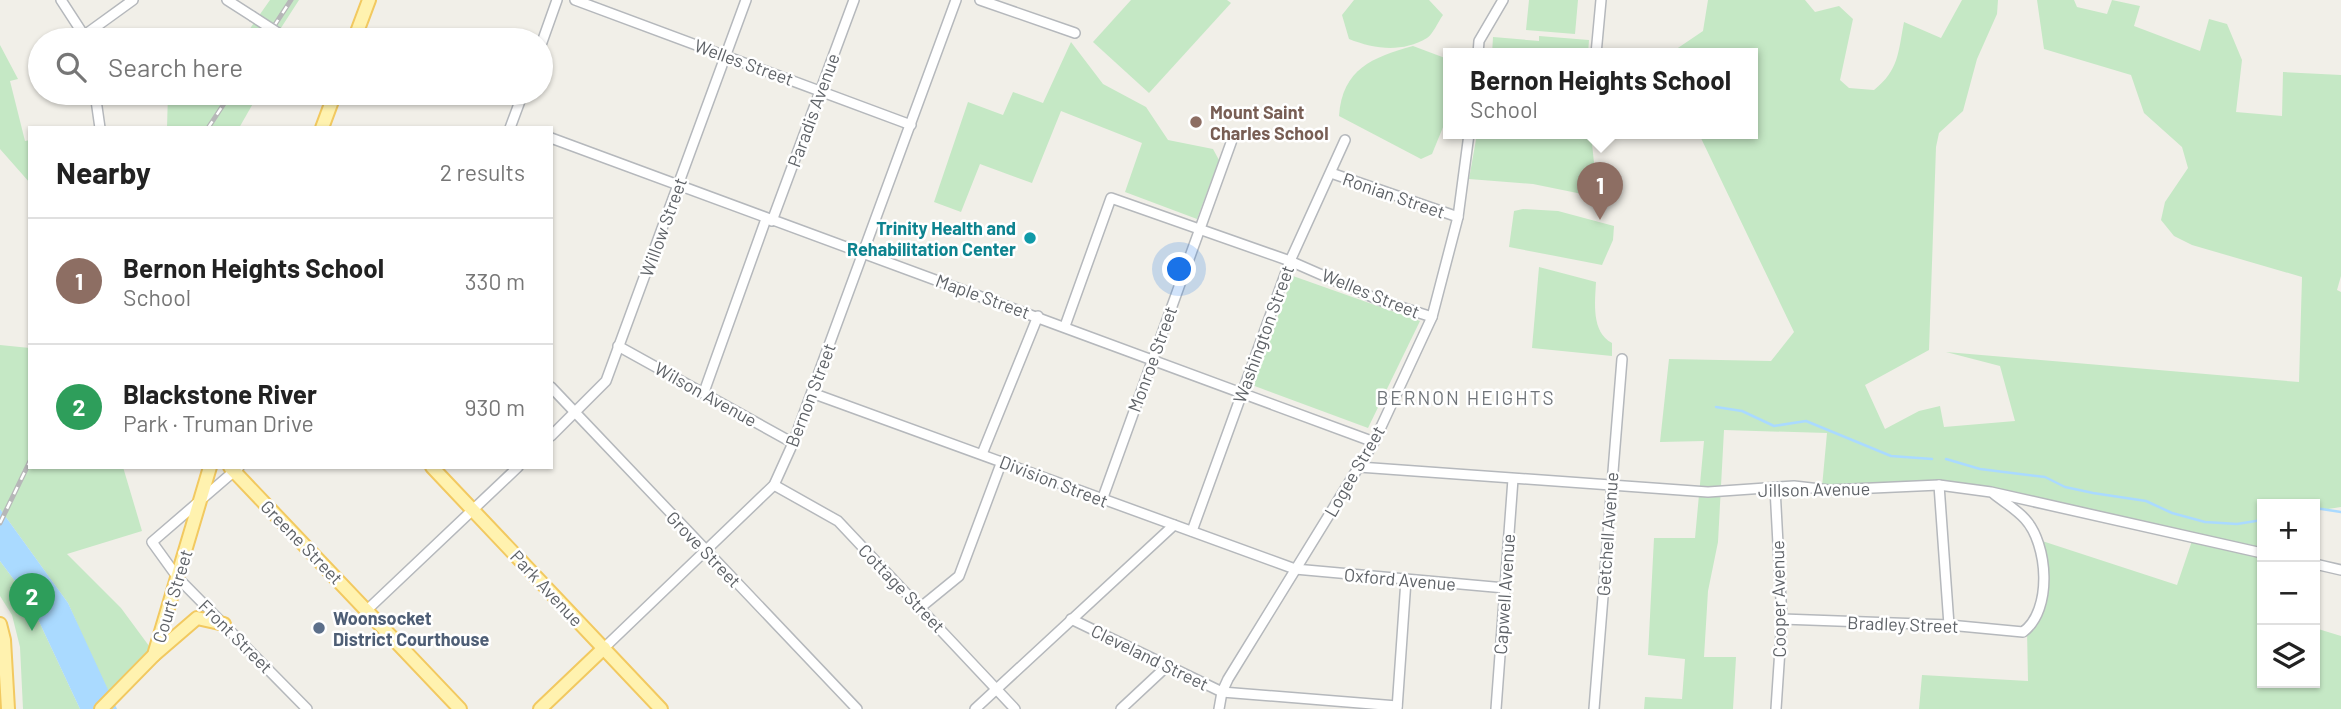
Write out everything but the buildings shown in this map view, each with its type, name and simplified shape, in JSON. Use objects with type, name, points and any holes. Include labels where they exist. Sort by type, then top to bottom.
[{"type":"main road","points":[[358,28],[369,0]]},
{"type":"main road","points":[[323,126],[331,105]]},
{"type":"main road","name":"Court Street","points":[[101,709],[152,657],[209,469]]},
{"type":"main road","name":"Greene Street","points":[[235,469],[460,709]]},
{"type":"main road","name":"Park Avenue","points":[[434,469],[661,709]]},
{"type":"main road","points":[[152,657],[197,618],[224,624]]},
{"type":"main road","points":[[0,624],[4,640],[8,709]]},
{"type":"main road","name":"Bernon Street","points":[[540,709],[604,649]]},
{"type":"street","points":[[61,0],[80,28]]},
{"type":"street","points":[[97,28],[133,0]]},
{"type":"street","points":[[227,0],[270,28]]},
{"type":"street","points":[[547,28],[557,0]]},
{"type":"street","name":"Welles Street","points":[[575,0],[911,125]]},
{"type":"street","name":"Willow Street","points":[[553,434],[606,381],[746,0]]},
{"type":"street","name":"Paradis Avenue","points":[[704,392],[854,0]]},
{"type":"street","name":"Bernon Street","points":[[604,649],[774,485],[812,393],[956,0]]},
{"type":"street","points":[[980,0],[1075,33]]},
{"type":"street","points":[[1478,48],[1479,41],[1503,0]]},
{"type":"street","points":[[1597,48],[1601,0]]},
{"type":"street","points":[[97,105],[100,126]]},
{"type":"street","points":[[511,125],[518,105]]},
{"type":"street","name":"Maple Street","points":[[553,139],[1374,442]]},
{"type":"street","name":"Logee Street","points":[[1219,709],[1222,692],[1374,442],[1433,317],[1458,217],[1468,139]]},
{"type":"street","name":"Monroe Street","points":[[1102,500],[1232,140]]},
{"type":"street","name":"Washington Street","points":[[1192,531],[1290,261],[1345,140]]},
{"type":"street","name":"Ronian Street","points":[[1331,173],[1458,217]]},
{"type":"street","name":"Welles Street","points":[[1065,326],[1111,198],[1290,261],[1380,300],[1433,317]]},
{"type":"street","points":[[982,454],[1038,316]]},
{"type":"street","name":"Wilson Avenue","points":[[618,346],[793,443]]},
{"type":"street","name":"Getchell Avenue","points":[[1594,709],[1622,359]]},
{"type":"street","name":"Grove Street","points":[[553,389],[705,552],[772,617],[858,709]]},
{"type":"street","name":"Division Street","points":[[812,393],[1295,569]]},
{"type":"street","points":[[921,607],[959,576],[1002,461]]},
{"type":"street","name":"Jillson Avenue","points":[[1359,467],[1708,492],[1939,485],[1991,492],[2257,552]]},
{"type":"street","name":"Front Street","points":[[235,469],[199,505],[152,542],[178,578],[307,709]]},
{"type":"street","points":[[367,610],[517,469]]},
{"type":"street","name":"Capwell Avenue","points":[[1496,709],[1513,479]]},
{"type":"street","name":"Cottage Street","points":[[774,485],[838,521],[1015,709]]},
{"type":"street","points":[[1939,485],[1949,625]]},
{"type":"street","name":"Cooper Avenue","points":[[1775,488],[1782,620],[1776,709]]},
{"type":"street","name":"Bradley Street","points":[[1782,620],[1949,625],[2023,632],[2030,627],[2038,611],[2043,588],[2040,545],[2025,519],[1991,492]]},
{"type":"street","points":[[975,709],[1174,525]]},
{"type":"street","points":[[2320,565],[2341,570]]},
{"type":"street","name":"Oxford Avenue","points":[[1295,569],[1505,587]]},
{"type":"street","points":[[1397,707],[1406,580]]},
{"type":"street","name":"Cleveland Street","points":[[1071,619],[1222,692],[1397,707]]},
{"type":"street","points":[[1121,709],[1166,667]]},
{"type":"green space","points":[[270,0],[299,0],[281,28],[250,28]]},
{"type":"green space","points":[[1131,0],[1227,0],[1231,3],[1149,93],[1093,42]]},
{"type":"green space","points":[[1354,0],[1429,0],[1443,15],[1429,36],[1417,43],[1398,48],[1378,47],[1349,39],[1342,15]]},
{"type":"green space","points":[[1529,0],[1578,0],[1575,34],[1526,30]]},
{"type":"green space","points":[[1708,0],[1805,0],[1815,12],[1839,6],[1853,19],[1840,80],[1849,88],[1874,90],[1893,68],[1904,22],[1941,38],[1962,0],[1998,0],[1997,14],[1977,59],[1963,111],[1939,133],[1936,147],[1929,350],[1865,385],[1885,429],[1919,411],[1940,406],[1944,427],[2015,421],[2000,366],[1946,352],[2299,382],[2302,277],[2192,245],[2174,236],[2161,220],[2165,202],[2188,168],[2182,147],[2144,113],[2131,75],[2044,49],[2037,0],[2074,0],[2077,7],[2107,14],[2112,0],[2140,6],[2134,26],[2200,51],[2209,19],[2227,24],[2242,60],[2236,112],[2282,116],[2283,72],[2341,75],[2341,276],[2337,290],[2341,292],[2341,507],[2320,510],[2320,499],[2257,499],[2257,688],[2320,688],[2320,630],[2341,636],[2341,709],[1919,709],[1922,675],[2028,681],[2027,630],[2041,596],[2040,557],[2033,538],[2177,585],[2194,535],[1968,486],[1822,487],[1827,433],[1724,430],[1718,542],[1708,591],[1704,657],[1736,657],[1733,709],[1644,709],[1645,697],[1682,699],[1685,659],[1648,655],[1654,538],[1695,538],[1704,441],[1660,442],[1669,359],[1771,361],[1794,332],[1701,139],[1758,139],[1758,48],[1678,48],[1703,31]]},
{"type":"green space","points":[[1539,36],[1589,40],[1588,48],[1492,48],[1493,37],[1539,41]]},
{"type":"green space","points":[[1071,42],[1103,84],[1146,107],[1168,140],[1213,149],[1219,160],[1197,219],[1125,192],[1142,143],[1061,111],[1032,183],[980,164],[961,212],[934,202],[968,102],[1003,115],[1013,92],[1043,103]]},
{"type":"green space","points":[[0,45],[18,79],[10,81],[25,141],[28,140],[28,181],[0,149]]},
{"type":"green space","points":[[1413,46],[1443,57],[1443,127],[1432,154],[1421,159],[1339,116],[1341,100],[1353,76],[1385,55]]},
{"type":"green space","points":[[168,105],[252,105],[240,126],[167,126]]},
{"type":"green space","points":[[1476,139],[1592,139],[1596,182],[1592,196],[1533,184],[1469,179]]},
{"type":"green space","points":[[1514,211],[1558,211],[1614,226],[1613,240],[1602,265],[1509,247]]},
{"type":"green space","points":[[1539,267],[1596,282],[1597,324],[1600,332],[1612,343],[1612,356],[1532,348]]},
{"type":"green space","points":[[1293,276],[1420,321],[1368,428],[1252,385]]},
{"type":"green space","points":[[0,345],[28,348],[28,469],[124,469],[142,531],[67,554],[121,608],[152,650],[109,696],[68,603],[0,509]]},
{"type":"green space","points":[[0,561],[29,600],[80,709],[23,709],[20,647],[12,615],[0,596]]},
{"type":"water","points":[[0,509],[68,603],[117,709],[80,709],[29,600],[0,561]]},
{"type":"waterway","points":[[1716,407],[1742,411],[1774,426],[1806,421],[1891,456],[1932,459]]},
{"type":"waterway","points":[[1946,459],[1980,469],[2045,477],[2065,487],[2093,493],[2146,501],[2172,513],[2205,522],[2237,524],[2257,521]]},
{"type":"waterway","points":[[2320,509],[2341,512]]},
{"type":"railway","points":[[273,28],[291,0]]},
{"type":"railway","points":[[209,126],[223,105]]},
{"type":"railway","points":[[0,523],[28,465]]},
{"type":"place","name":"Mount Saint Charles School","points":[[1196,122]]},
{"type":"place","name":"Bernon Heights School","points":[[1600,220]]},
{"type":"place","name":"Trinity Health and Rehabilitation Center","points":[[1030,238]]},
{"type":"place","name":"Woonsocket District Courthouse","points":[[319,628]]},
{"type":"place","name":"Blackstone River","points":[[32,631]]},
{"type":"district","name":"BERNON HEIGHTS","points":[[1466,397]]}]
